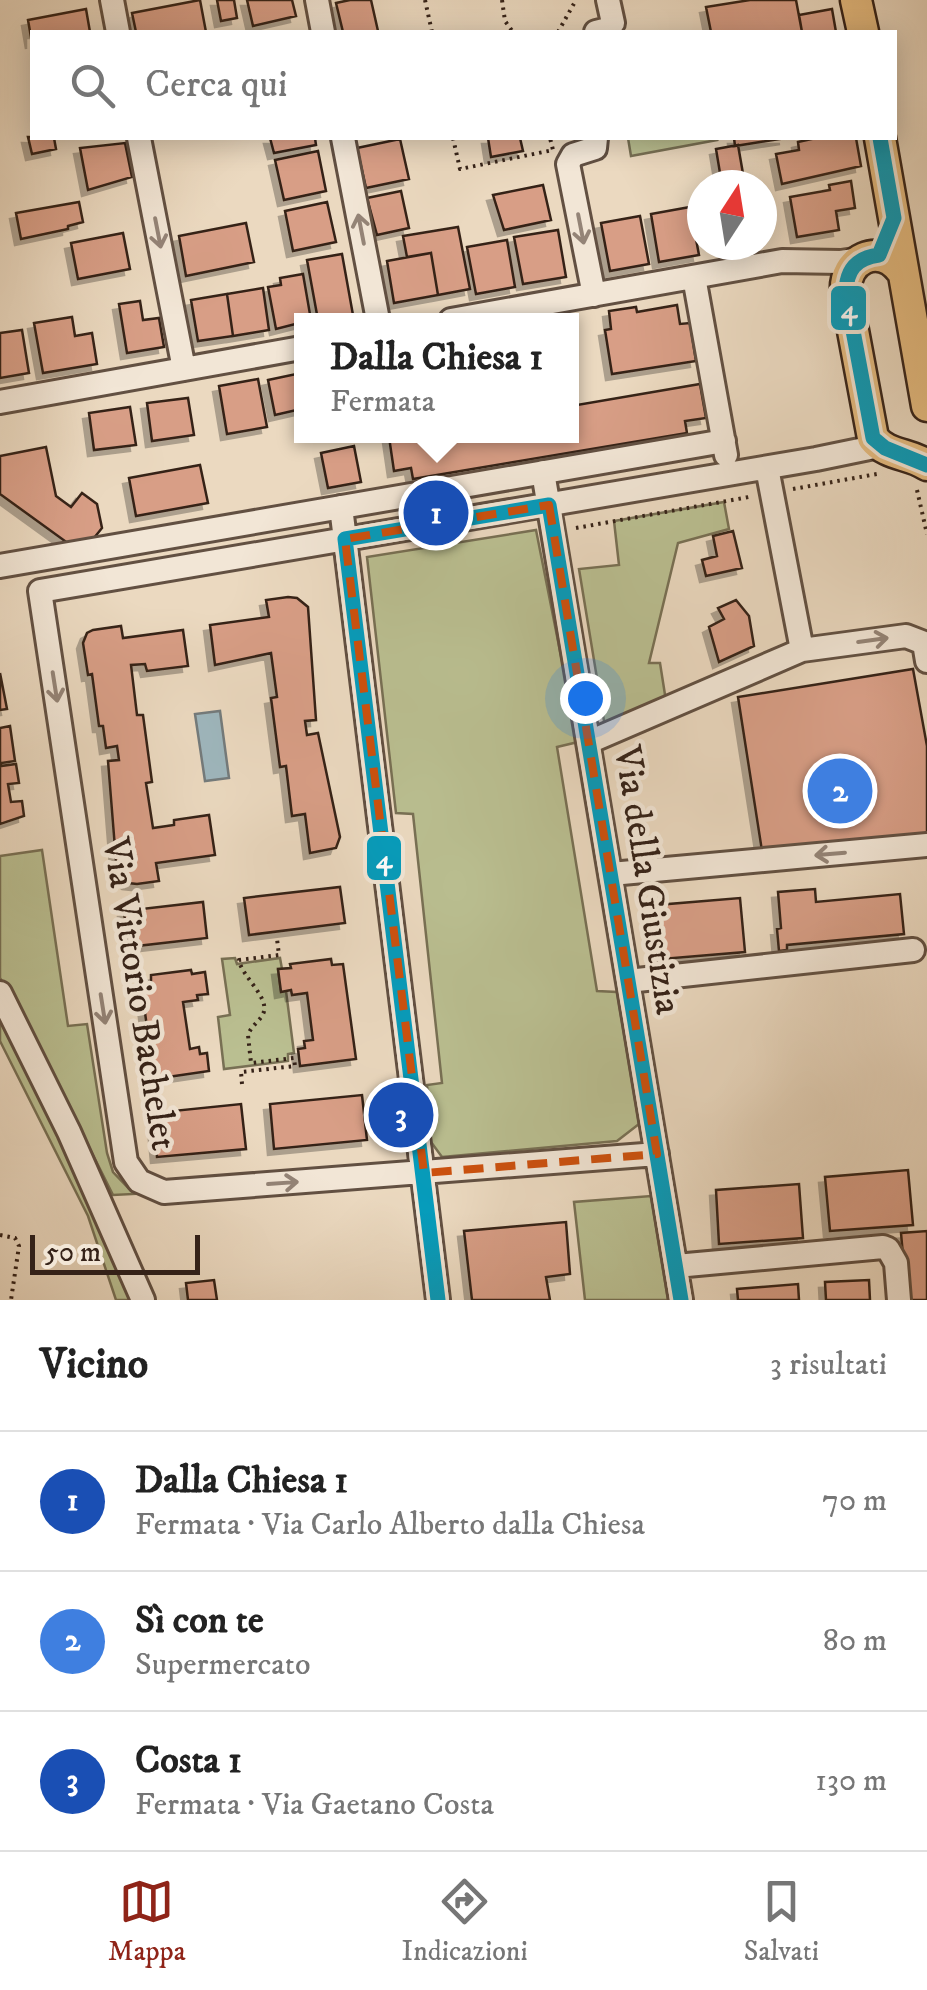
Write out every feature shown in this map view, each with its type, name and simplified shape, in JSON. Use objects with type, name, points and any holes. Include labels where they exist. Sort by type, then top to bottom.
[{"type":"main road","points":[[856,0],[863,30]]},
{"type":"main road","points":[[880,140],[894,218],[880,261],[927,406]]},
{"type":"main road","points":[[880,261],[848,273],[846,293],[873,438],[907,460]]},
{"type":"street","points":[[112,0],[118,30]]},
{"type":"street","points":[[317,0],[323,30]]},
{"type":"street","points":[[604,30],[613,23],[608,0]]},
{"type":"street","points":[[139,140],[184,369]]},
{"type":"street","points":[[344,140],[377,313]]},
{"type":"street","points":[[594,294],[568,164],[573,155],[594,148],[596,140]]},
{"type":"street","points":[[490,313],[782,260],[880,261]]},
{"type":"street","points":[[782,260],[810,270],[846,293]]},
{"type":"street","points":[[694,276],[730,474]]},
{"type":"street","points":[[0,402],[294,349]]},
{"type":"street","points":[[816,459],[850,434],[866,408]]},
{"type":"street","points":[[0,566],[724,441]]},
{"type":"street","points":[[345,539],[816,459],[907,460]]},
{"type":"street","points":[[767,468],[802,650]]},
{"type":"street","name":"Via della Giustizia","points":[[544,472],[681,1300]]},
{"type":"street","points":[[340,507],[438,1300]]},
{"type":"street","name":"Via Vittorio Bachelet","points":[[345,539],[40,591],[126,1162],[131,1173],[149,1188],[164,1192],[424,1173]]},
{"type":"street","points":[[588,742],[802,650],[906,636],[924,643],[927,661]]},
{"type":"street","points":[[610,874],[927,845]]},
{"type":"street","points":[[628,981],[913,950]]},
{"type":"street","points":[[0,993],[69,1132],[143,1300]]},
{"type":"street","points":[[424,1173],[657,1154]]},
{"type":"street","points":[[676,1266],[882,1247],[888,1248],[894,1258],[899,1300]]},
{"type":"path","points":[[425,0],[432,30]]},
{"type":"path","points":[[502,0],[505,20],[512,30]]},
{"type":"path","points":[[559,30],[576,0]]},
{"type":"path","points":[[453,140],[460,169],[553,150],[550,140]]},
{"type":"path","points":[[574,537],[579,527],[772,493],[907,460],[927,534]]},
{"type":"path","points":[[242,1084],[241,1072],[295,1066],[294,1058],[251,1063],[248,1035],[264,1013],[264,1004],[240,969],[239,960],[279,955],[277,939]]},
{"type":"path","points":[[0,1235],[15,1238],[19,1246],[11,1300]]},
{"type":"highlighted area","points":[[549,505],[657,1154],[424,1173],[345,539]]},
{"type":"green space","points":[[628,140],[717,140],[631,156]]},
{"type":"green space","points":[[724,502],[729,529],[678,543],[649,663],[660,663],[666,701],[605,727],[579,569],[619,565],[614,521]]},
{"type":"green space","points":[[536,530],[578,742],[557,747],[597,991],[617,992],[639,1124],[617,1141],[442,1157],[431,1142],[427,1085],[442,1083],[413,814],[396,813],[367,557]]},
{"type":"green space","points":[[42,850],[68,1026],[87,1024],[107,1153],[113,1172],[134,1194],[113,1195],[22,1013],[0,978],[0,856]]},
{"type":"green space","points":[[235,958],[237,964],[280,958],[281,991],[286,991],[294,1053],[288,1054],[288,1061],[224,1069],[218,1017],[230,1015],[222,959]]},
{"type":"green space","points":[[0,1006],[136,1300],[116,1300],[88,1216],[0,1041]]},
{"type":"green space","points":[[651,1196],[668,1300],[585,1300],[574,1202]]},
{"type":"water","points":[[220,711],[229,778],[205,781],[195,714]]},
{"type":"building","points":[[200,0],[206,30],[136,30],[132,13]]},
{"type":"building","points":[[217,0],[234,0],[237,18],[221,21]]},
{"type":"building","points":[[247,0],[292,0],[296,16],[253,26]]},
{"type":"building","points":[[371,0],[378,30],[343,30],[336,3]]},
{"type":"building","points":[[750,0],[796,0],[802,30],[711,30],[706,7]]},
{"type":"building","points":[[86,9],[90,30],[30,32],[28,20]]},
{"type":"building","points":[[832,9],[836,30],[802,30],[799,15]]},
{"type":"building","points":[[28,137],[54,140],[56,149],[32,154]]},
{"type":"building","points":[[271,140],[315,140],[316,145],[274,153]]},
{"type":"building","points":[[400,140],[409,179],[366,188],[357,148]]},
{"type":"building","points":[[488,140],[520,140],[523,151],[491,157]]},
{"type":"building","points":[[734,140],[773,140],[735,146]]},
{"type":"building","points":[[856,140],[861,166],[782,184],[776,154],[799,150],[798,142]]},
{"type":"building","points":[[125,143],[132,177],[88,190],[80,148]]},
{"type":"building","points":[[738,145],[742,170],[720,170],[716,149]]},
{"type":"building","points":[[318,151],[326,191],[284,200],[275,160]]},
{"type":"building","points":[[851,181],[855,208],[836,211],[839,230],[797,237],[790,197],[830,190],[829,185]]},
{"type":"building","points":[[543,185],[551,220],[504,230],[493,195]]},
{"type":"building","points":[[401,191],[409,228],[377,235],[367,198]]},
{"type":"building","points":[[79,202],[83,222],[21,239],[16,213]]},
{"type":"building","points":[[327,202],[336,242],[293,251],[285,211]]},
{"type":"building","points":[[687,208],[687,257],[659,262],[651,214]]},
{"type":"building","points":[[640,216],[649,264],[610,271],[601,223]]},
{"type":"building","points":[[246,223],[254,262],[186,276],[179,236]]},
{"type":"building","points":[[458,227],[470,289],[438,295],[431,253],[407,257],[403,236]]},
{"type":"building","points":[[558,230],[566,277],[523,284],[514,237]]},
{"type":"building","points":[[123,233],[130,269],[78,279],[71,243]]},
{"type":"building","points":[[507,240],[515,287],[476,294],[467,247]]},
{"type":"building","points":[[431,253],[438,295],[394,303],[387,261]]},
{"type":"building","points":[[342,254],[353,313],[317,313],[307,260]]},
{"type":"building","points":[[303,274],[310,313],[294,313],[294,324],[276,329],[268,287],[281,285],[280,278]]},
{"type":"building","points":[[263,288],[269,330],[233,336],[227,294]]},
{"type":"building","points":[[227,294],[233,336],[198,341],[191,300]]},
{"type":"building","points":[[140,301],[143,320],[159,318],[164,347],[127,353],[119,304]]},
{"type":"building","points":[[677,305],[680,324],[690,323],[696,361],[612,374],[605,330],[611,329],[609,311],[636,307],[637,312]]},
{"type":"building","points":[[72,317],[75,336],[92,333],[97,364],[43,373],[34,323]]},
{"type":"building","points":[[22,330],[29,373],[0,378],[0,333]]},
{"type":"building","points":[[294,374],[294,411],[275,415],[268,380]]},
{"type":"building","points":[[258,379],[267,427],[227,434],[219,386]]},
{"type":"building","points":[[700,384],[706,418],[685,421],[687,433],[413,479],[411,468],[394,471],[390,443],[579,443],[579,405]]},
{"type":"building","points":[[188,398],[194,435],[152,441],[147,403]]},
{"type":"building","points":[[130,407],[136,445],[94,450],[89,413]]},
{"type":"building","points":[[354,446],[361,482],[328,488],[321,453]]},
{"type":"building","points":[[46,447],[56,496],[71,507],[82,493],[97,504],[102,528],[94,538],[69,544],[0,494],[0,456]]},
{"type":"building","points":[[200,465],[208,503],[136,516],[129,478]]},
{"type":"building","points":[[733,531],[742,568],[706,576],[702,560],[717,556],[713,536]]},
{"type":"building","points":[[297,598],[308,607],[316,720],[305,721],[307,735],[318,733],[340,837],[336,848],[310,853],[305,814],[292,816],[286,766],[280,767],[271,698],[277,697],[271,653],[215,665],[210,625],[269,617],[266,600]]},
{"type":"building","points":[[736,600],[749,616],[754,646],[719,662],[709,627],[724,619],[718,608]]},
{"type":"building","points":[[121,626],[123,638],[183,630],[188,666],[147,671],[145,664],[131,665],[152,782],[146,783],[153,828],[174,825],[174,820],[209,815],[215,855],[156,863],[159,881],[137,884],[128,883],[117,873],[108,761],[119,760],[117,746],[106,748],[83,643],[93,630]]},
{"type":"building","points":[[913,669],[927,746],[927,835],[762,851],[738,697]]},
{"type":"building","points":[[0,673],[7,709],[0,710]]},
{"type":"building","points":[[10,726],[15,761],[1,766],[16,764],[19,783],[8,784],[11,802],[22,801],[24,816],[0,824],[0,728]]},
{"type":"building","points":[[340,887],[345,923],[249,935],[244,898]]},
{"type":"building","points":[[815,889],[816,902],[900,894],[904,934],[787,945],[787,950],[779,951],[778,892]]},
{"type":"building","points":[[740,898],[745,952],[662,959],[657,905]]},
{"type":"building","points":[[203,902],[207,938],[128,947],[124,911]]},
{"type":"building","points":[[331,959],[332,965],[343,964],[356,1059],[300,1066],[298,1049],[305,1048],[304,1041],[313,1040],[307,993],[281,992],[278,969]]},
{"type":"building","points":[[191,970],[192,974],[205,972],[208,994],[183,1002],[190,1049],[199,1047],[200,1054],[207,1053],[209,1071],[154,1079],[141,983],[151,982],[151,975]]},
{"type":"building","points":[[362,1095],[367,1140],[274,1149],[270,1104]]},
{"type":"building","points":[[241,1104],[246,1149],[157,1157],[153,1113]]},
{"type":"building","points":[[908,1170],[913,1225],[830,1231],[825,1177]]},
{"type":"building","points":[[799,1184],[803,1238],[719,1244],[716,1190]]},
{"type":"building","points":[[566,1222],[570,1274],[546,1277],[550,1300],[472,1300],[464,1231]]},
{"type":"building","points":[[927,1231],[927,1300],[907,1300],[901,1233]]},
{"type":"building","points":[[214,1280],[217,1300],[188,1300],[186,1283]]},
{"type":"building","points":[[869,1280],[870,1300],[826,1300],[825,1282]]},
{"type":"building","points":[[798,1284],[799,1300],[738,1300],[737,1289]]},
{"type":"transit line","name":"4","points":[[880,140],[894,218],[879,255],[858,262],[850,272],[846,293],[873,438],[885,448],[927,465]]},
{"type":"transit line","name":"4","points":[[438,1300],[345,539],[549,505],[681,1300]]},
{"type":"place","name":"Dalla Chiesa 1","points":[[436,513]]},
{"type":"place","name":"Sì con te","points":[[840,791]]},
{"type":"place","name":"Costa 1","points":[[401,1115]]}]
